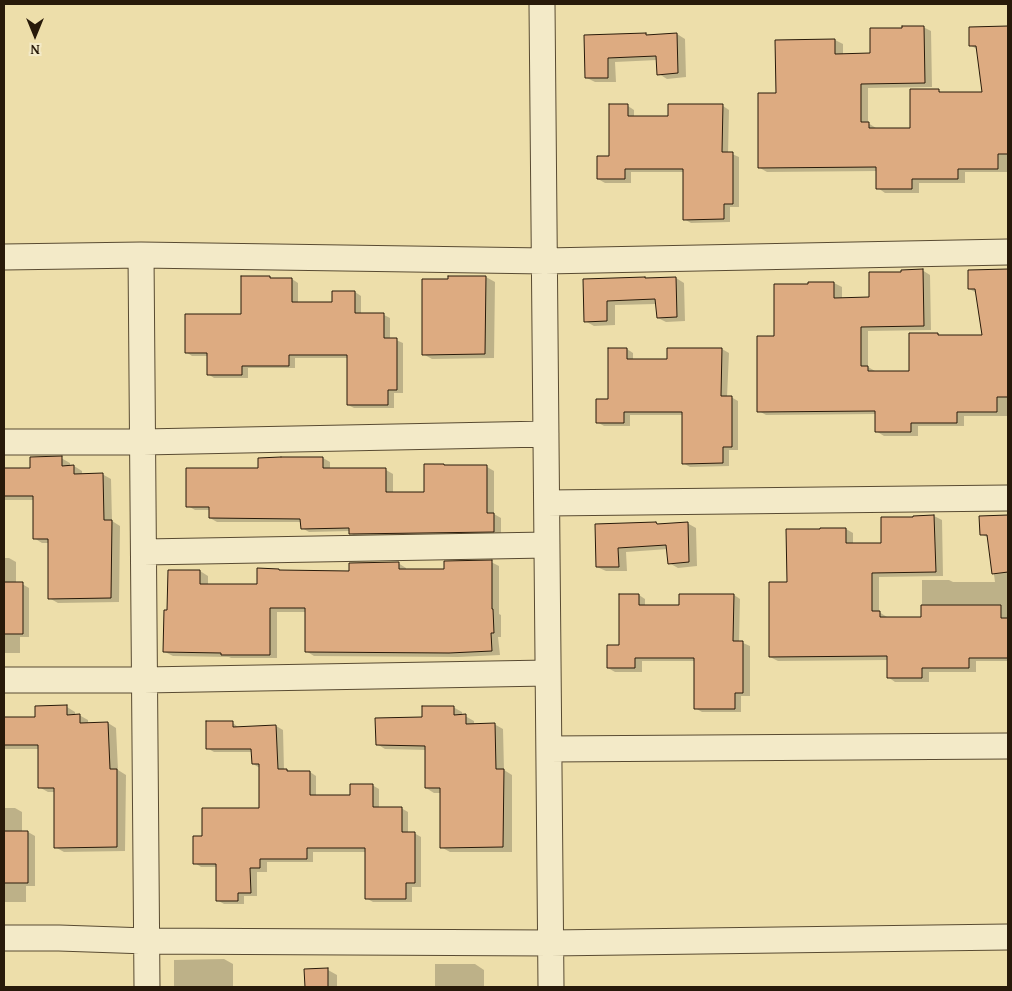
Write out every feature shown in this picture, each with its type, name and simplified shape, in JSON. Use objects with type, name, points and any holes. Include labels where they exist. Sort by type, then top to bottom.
[{"type":"street","points":[[542,4],[551,987]]},
{"type":"street","points":[[4,257],[141,255],[544,261],[1008,252]]},
{"type":"street","points":[[141,255],[147,987]]},
{"type":"street","points":[[4,442],[143,442],[546,434]]},
{"type":"street","points":[[547,503],[1008,498]]},
{"type":"street","points":[[144,552],[547,545]]},
{"type":"street","points":[[4,680],[144,680],[548,673]]},
{"type":"street","points":[[549,749],[1008,746]]},
{"type":"street","points":[[4,938],[550,943],[1008,937]]},
{"type":"building","points":[[902,26],[924,26],[925,83],[861,84],[861,122],[869,122],[869,128],[910,128],[910,89],[939,89],[939,92],[982,92],[976,46],[969,46],[969,27],[1008,26],[1008,154],[998,154],[998,169],[958,169],[958,179],[912,179],[912,189],[876,189],[876,167],[758,168],[758,93],[776,93],[775,40],[835,39],[835,54],[870,53],[870,28],[902,28]]},
{"type":"building","points":[[646,33],[646,35],[677,33],[678,73],[657,75],[656,56],[608,58],[608,78],[585,78],[584,35]]},
{"type":"building","points":[[609,104],[628,104],[628,116],[668,116],[668,104],[723,104],[722,152],[733,152],[733,204],[724,204],[724,219],[683,220],[683,169],[625,169],[625,179],[597,179],[597,156],[609,156]]},
{"type":"building","points":[[923,269],[924,326],[861,327],[861,366],[868,366],[868,371],[909,371],[909,333],[982,335],[975,289],[968,289],[968,270],[1008,269],[1008,397],[997,397],[997,412],[957,412],[957,423],[911,423],[911,432],[875,432],[875,411],[757,412],[757,336],[774,336],[774,284],[834,282],[834,298],[869,297],[869,272],[901,272],[901,270]]},
{"type":"building","points":[[241,276],[292,278],[292,302],[332,302],[332,291],[355,291],[355,313],[384,313],[384,338],[397,338],[397,390],[388,390],[388,405],[347,405],[347,355],[289,355],[289,366],[242,366],[242,375],[207,375],[207,353],[185,353],[185,314],[241,314]]},
{"type":"building","points":[[448,276],[486,276],[485,354],[422,355],[422,279],[448,279]]},
{"type":"building","points":[[676,277],[677,317],[657,318],[655,299],[607,301],[607,321],[584,322],[583,279]]},
{"type":"building","points":[[608,348],[627,348],[627,359],[667,359],[667,348],[722,348],[721,396],[732,396],[732,447],[723,447],[723,463],[682,464],[682,412],[624,412],[624,423],[596,423],[596,399],[608,399]]},
{"type":"building","points":[[62,456],[62,466],[74,465],[74,474],[103,473],[104,520],[112,520],[111,598],[48,599],[48,539],[33,539],[33,496],[4,496],[4,468],[30,468],[30,457]]},
{"type":"building","points":[[323,457],[323,468],[386,468],[386,492],[424,492],[424,464],[487,465],[487,513],[494,513],[494,532],[349,534],[349,528],[301,529],[300,519],[209,518],[209,507],[186,507],[186,468],[258,468],[258,458]]},
{"type":"building","points":[[934,515],[936,572],[872,573],[872,611],[880,611],[880,617],[921,617],[921,605],[1001,605],[1001,618],[1008,618],[1008,658],[969,658],[969,668],[922,668],[922,678],[887,678],[887,656],[769,657],[769,582],[787,582],[786,529],[846,528],[846,543],[881,543],[881,517]]},
{"type":"building","points":[[1008,515],[1008,572],[992,574],[987,535],[980,535],[979,516]]},
{"type":"building","points":[[656,522],[657,524],[688,522],[689,562],[668,564],[666,545],[618,548],[619,567],[596,567],[595,524]]},
{"type":"building","points":[[492,560],[494,633],[491,633],[492,651],[449,653],[305,652],[305,608],[270,608],[270,655],[163,652],[164,610],[167,610],[168,570],[200,570],[200,584],[257,584],[257,568],[349,571],[349,563],[399,562],[399,569],[444,569],[444,561]]},
{"type":"building","points":[[4,582],[23,582],[23,634],[4,634]]},
{"type":"building","points":[[619,594],[639,594],[639,605],[679,605],[679,594],[734,594],[733,641],[743,641],[743,693],[735,693],[735,709],[694,709],[694,658],[635,658],[635,668],[607,668],[607,645],[619,645]]},
{"type":"building","points":[[67,705],[67,715],[80,714],[80,723],[108,722],[110,769],[117,769],[117,847],[54,848],[54,788],[38,788],[38,745],[4,745],[4,717],[35,717],[35,706]]},
{"type":"building","points":[[422,706],[454,706],[454,715],[466,714],[466,724],[495,723],[496,769],[504,769],[503,847],[440,848],[440,788],[425,788],[425,746],[376,745],[375,718],[422,717]]},
{"type":"building","points":[[206,721],[233,721],[233,727],[276,725],[278,769],[310,771],[310,795],[350,795],[350,784],[373,784],[373,807],[402,807],[402,832],[415,832],[415,883],[406,883],[406,899],[365,899],[365,848],[307,848],[307,859],[260,859],[260,868],[250,868],[251,893],[238,893],[238,901],[216,901],[216,864],[193,864],[193,836],[202,836],[202,808],[259,808],[259,764],[252,764],[251,749],[206,749]]},
{"type":"building","points":[[4,831],[28,831],[28,883],[4,883]]},
{"type":"building","points":[[328,968],[328,987],[305,987],[304,969]]}]
